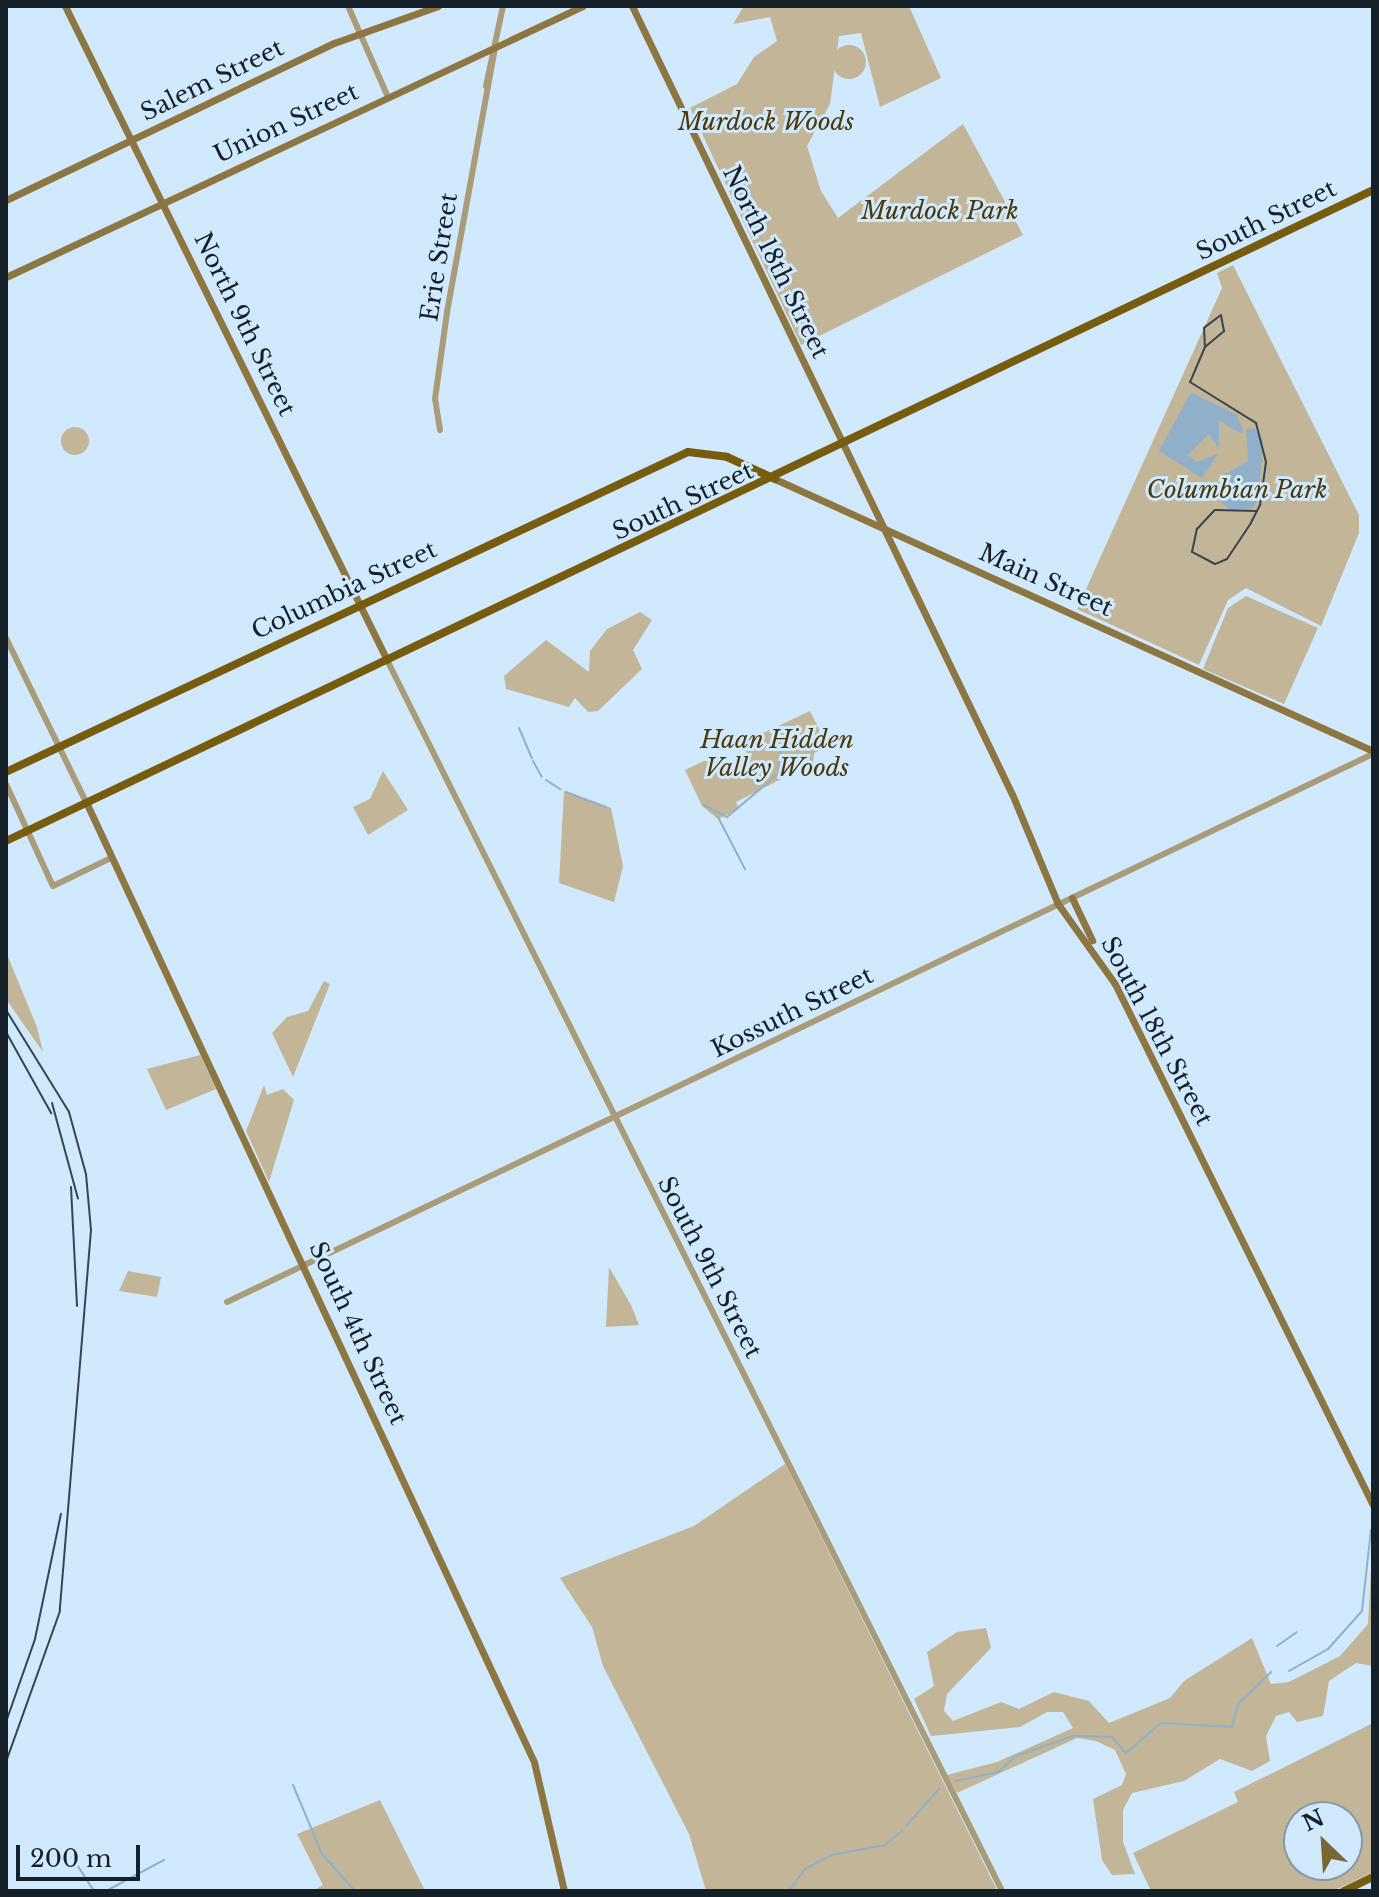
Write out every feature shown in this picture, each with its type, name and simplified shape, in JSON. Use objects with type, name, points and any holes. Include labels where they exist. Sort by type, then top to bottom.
[{"type":"main road","name":"North 9th Street","points":[[65,6],[387,660]]},
{"type":"main road","name":"Salem Street","points":[[6,200],[362,35],[438,6]]},
{"type":"main road","name":"Union Street","points":[[6,277],[583,6]]},
{"type":"main road","name":"North 18th Street","points":[[632,6],[844,447]]},
{"type":"main road","name":"South Street","points":[[6,841],[844,447],[1373,190]]},
{"type":"main road","name":"South 18th Street","points":[[844,447],[1058,904],[1094,946],[1373,1505]]},
{"type":"main road","name":"Columbia Street","points":[[6,772],[359,605],[701,449]]},
{"type":"main road","name":"Main Street","points":[[701,449],[880,526],[1373,752]]},
{"type":"main road","points":[[862,518],[869,501]]},
{"type":"main road","points":[[891,548],[901,536]]},
{"type":"main road","name":"South 4th Street","points":[[86,802],[305,1264],[534,1762],[564,1891]]},
{"type":"main road","points":[[1072,898],[1094,946]]},
{"type":"main road","points":[[1344,1891],[1373,1877]]},
{"type":"street","points":[[348,6],[388,97]]},
{"type":"street","name":"Erie Street","points":[[440,430],[435,399],[484,89],[497,46],[503,6]]},
{"type":"street","points":[[6,638],[86,802]]},
{"type":"street","name":"South 9th Street","points":[[387,660],[1002,1891]]},
{"type":"street","name":"Kossuth Street","points":[[227,1302],[1373,752]]},
{"type":"street","points":[[6,784],[53,886],[111,858]]},
{"type":"street","points":[[87,870],[107,866],[119,875]]},
{"type":"green space","name":"Murdock Park","points":[[744,6],[909,6],[941,78],[880,107],[861,33],[839,36],[830,104],[807,146],[821,191],[838,218],[963,124],[1023,235],[801,345],[690,108],[737,84],[754,57],[777,41],[770,17],[733,24]]},
{"type":"green space","points":[[849,45],[861,50],[866,62],[861,74],[849,79],[837,74],[832,62],[837,50]]},
{"type":"green space","name":"Columbian Park","points":[[1233,265],[1359,515],[1359,533],[1321,626],[1246,588],[1228,600],[1199,665],[1077,609],[1222,288],[1217,273]]},
{"type":"green space","points":[[75,427],[85,431],[89,441],[85,451],[75,455],[65,451],[61,441],[65,431]]},
{"type":"green space","points":[[1246,596],[1318,628],[1284,704],[1203,669],[1228,608]]},
{"type":"green space","points":[[640,612],[652,620],[633,650],[642,669],[598,711],[588,712],[575,698],[569,707],[506,689],[504,676],[546,640],[589,672],[590,651],[607,629]]},
{"type":"green space","name":"Haan Hidden Valley Woods","points":[[810,711],[828,747],[814,753],[813,763],[736,802],[739,809],[718,819],[702,806],[685,770],[710,758],[722,769],[748,756],[742,743]]},
{"type":"green space","points":[[383,771],[408,810],[368,835],[353,807],[370,799]]},
{"type":"green space","points":[[564,791],[611,808],[623,866],[614,902],[559,883]]},
{"type":"green space","points":[[6,952],[37,1027],[43,1052],[6,999]]},
{"type":"green space","points":[[324,981],[330,984],[293,1077],[272,1033],[287,1017],[308,1011]]},
{"type":"green space","points":[[200,1055],[216,1089],[166,1110],[147,1069]]},
{"type":"green space","points":[[264,1085],[267,1095],[283,1089],[294,1100],[269,1182],[246,1131]]},
{"type":"green space","points":[[609,1267],[631,1305],[639,1325],[606,1327]]},
{"type":"green space","points":[[128,1271],[161,1277],[157,1297],[119,1291]]},
{"type":"green space","points":[[785,1464],[996,1888],[991,1891],[706,1891],[689,1834],[603,1666],[592,1627],[560,1578],[694,1526]]},
{"type":"green space","points":[[1373,1535],[1373,1666],[1356,1663],[1329,1681],[1323,1716],[1297,1722],[1289,1712],[1276,1716],[1266,1736],[1270,1761],[1252,1771],[1220,1759],[1184,1781],[1132,1793],[1123,1810],[1123,1842],[1135,1874],[1112,1875],[1102,1860],[1093,1799],[1122,1785],[1126,1774],[1115,1750],[1096,1741],[1077,1738],[957,1793],[947,1775],[997,1762],[1073,1728],[1063,1712],[1047,1712],[1020,1727],[931,1736],[914,1699],[934,1686],[927,1652],[957,1632],[986,1628],[991,1648],[947,1694],[944,1711],[953,1721],[1001,1702],[1019,1709],[1054,1692],[1089,1701],[1109,1723],[1170,1698],[1184,1681],[1252,1638],[1271,1684],[1289,1682],[1340,1656],[1368,1624]]},
{"type":"green space","points":[[1373,1723],[1373,1872],[1363,1877],[1363,1801],[1283,1801],[1283,1881],[1354,1881],[1333,1891],[1151,1891],[1133,1853],[1238,1802],[1234,1792]]},
{"type":"green space","points":[[380,1800],[425,1891],[313,1891],[323,1885],[297,1834]]},
{"type":"water","points":[[1191,392],[1237,415],[1243,429],[1242,434],[1219,421],[1219,449],[1209,434],[1188,455],[1197,462],[1218,454],[1202,478],[1159,451]]},
{"type":"water","points":[[1254,428],[1263,441],[1259,497],[1253,508],[1230,510],[1220,501],[1225,474],[1248,461],[1246,429]]},
{"type":"waterway","points":[[519,728],[532,758]]},
{"type":"waterway","points":[[704,805],[727,817],[778,774],[781,751]]},
{"type":"waterway","points":[[533,761],[542,777]]},
{"type":"waterway","points":[[546,780],[560,789]]},
{"type":"waterway","points":[[566,792],[606,807]]},
{"type":"waterway","points":[[718,817],[745,869]]},
{"type":"waterway","points":[[1289,1671],[1328,1649],[1362,1611],[1371,1529]]},
{"type":"waterway","points":[[1277,1646],[1297,1632]]},
{"type":"waterway","points":[[956,1781],[998,1772],[1016,1756],[1073,1736],[1112,1737],[1126,1753],[1161,1723],[1232,1727],[1238,1704],[1271,1672]]},
{"type":"waterway","points":[[293,1785],[322,1854],[355,1891]]},
{"type":"waterway","points":[[906,1826],[939,1789]]},
{"type":"waterway","points":[[789,1891],[805,1869],[831,1855],[885,1845],[903,1830]]},
{"type":"waterway","points":[[72,1857],[94,1891]]},
{"type":"waterway","points":[[106,1891],[164,1860]]},
{"type":"railway","points":[[1205,347],[1224,331],[1221,315],[1204,328],[1205,347],[1190,382],[1256,423],[1266,462],[1260,505],[1251,523],[1227,559],[1215,564],[1192,552],[1197,529],[1215,510],[1257,511]]},
{"type":"railway","points":[[6,1010],[69,1112],[86,1174],[91,1230],[60,1611],[6,1762]]},
{"type":"railway","points":[[6,1032],[51,1113]]},
{"type":"railway","points":[[52,1103],[78,1199]]},
{"type":"railway","points":[[71,1187],[77,1306]]},
{"type":"railway","points":[[6,1722],[35,1639],[61,1514]]},
{"type":"park label","name":"Murdock Woods","points":[[766,122]]}]
